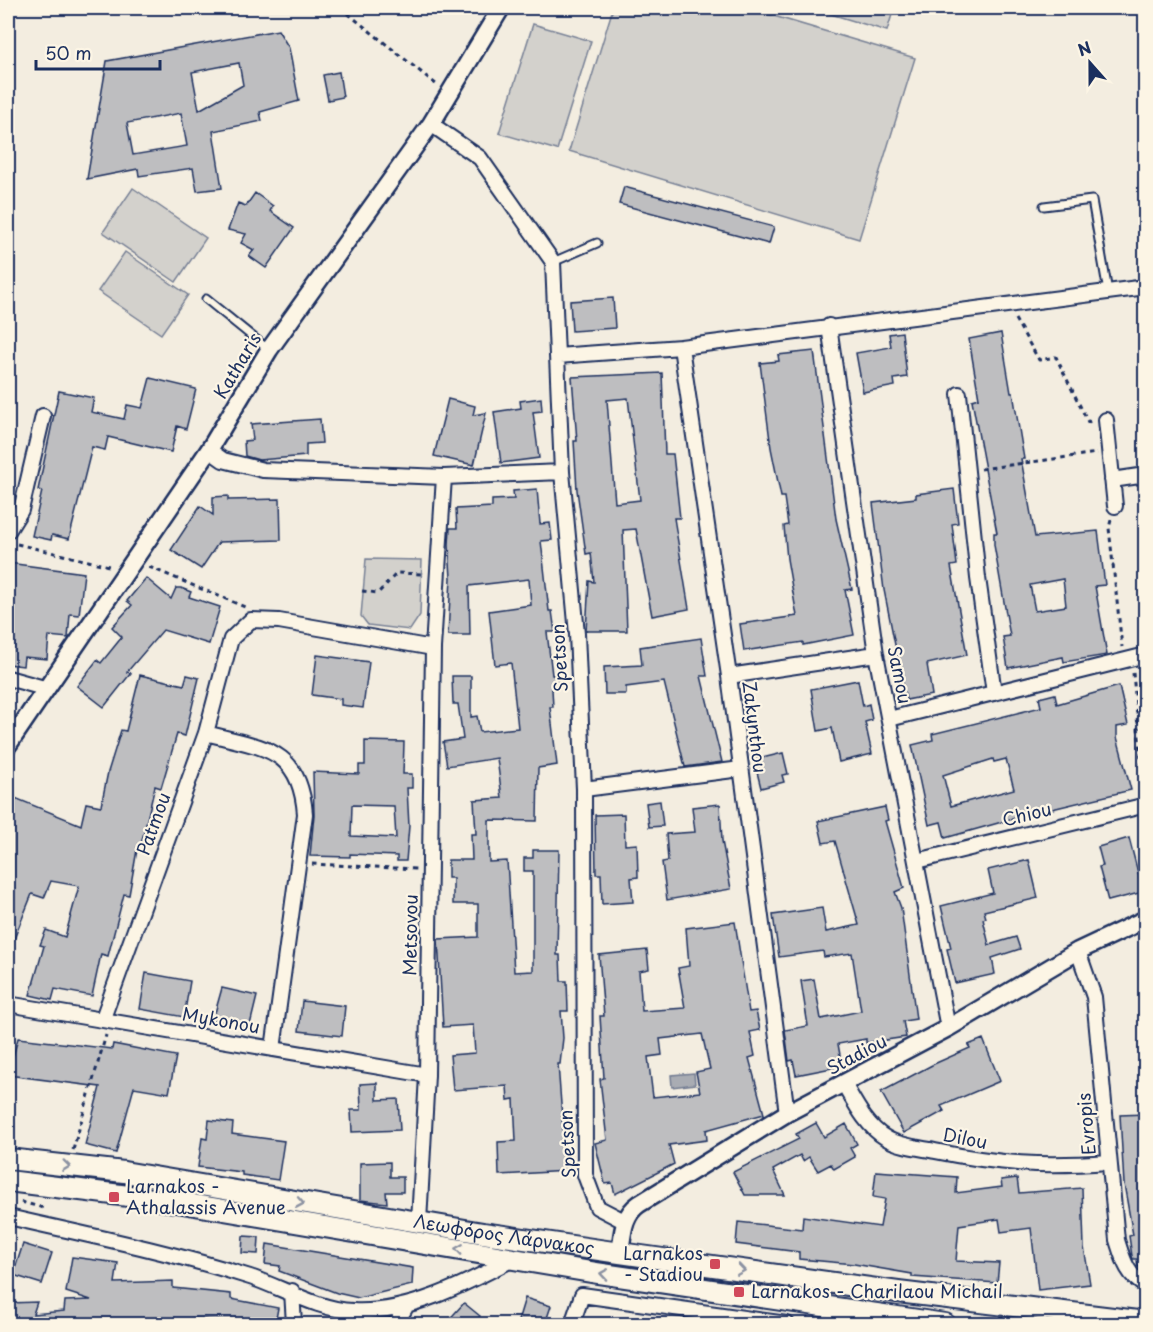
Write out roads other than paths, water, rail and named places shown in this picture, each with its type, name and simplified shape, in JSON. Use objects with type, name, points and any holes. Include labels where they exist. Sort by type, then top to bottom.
[{"type":"main road","name":"Λεωφόρος Λάρνακος","points":[[8,1159],[124,1172],[620,1254],[898,1292],[1146,1322]]},
{"type":"main road","name":"Λεωφόρος Λάρνακος","points":[[8,1181],[177,1202],[597,1273],[945,1324]]},
{"type":"street","name":"Katharis","points":[[8,745],[44,688],[209,450],[269,350],[431,124],[501,8]]},
{"type":"street","points":[[431,124],[480,158],[553,262]]},
{"type":"street","name":"Spetson","points":[[553,262],[562,472],[577,634],[584,789],[585,1175],[597,1207],[624,1221]]},
{"type":"street","points":[[557,356],[681,347],[829,326],[1146,287]]},
{"type":"street","name":"Samou","points":[[829,326],[876,654],[948,1028]]},
{"type":"street","name":"Zakynthou","points":[[681,347],[729,675],[787,1113]]},
{"type":"street","points":[[959,394],[978,578],[994,693]]},
{"type":"street","points":[[10,537],[21,510],[43,416]]},
{"type":"street","points":[[1106,420],[1115,506]]},
{"type":"street","points":[[209,450],[223,460],[263,470],[444,477],[562,472]]},
{"type":"street","points":[[1112,480],[1146,475]]},
{"type":"street","name":"Metsovou","points":[[419,1222],[427,1075],[434,648],[444,477]]},
{"type":"street","name":"Patmou","points":[[107,1019],[206,733],[231,639],[251,620],[279,621],[434,648]]},
{"type":"street","points":[[729,675],[876,654]]},
{"type":"street","points":[[889,719],[1133,658]]},
{"type":"street","points":[[8,678],[44,688]]},
{"type":"street","points":[[206,733],[271,751],[294,769],[303,790],[305,814],[273,1049]]},
{"type":"street","points":[[584,789],[741,769]]},
{"type":"street","name":"Chiou","points":[[917,861],[1145,805]]},
{"type":"street","name":"Stadiou","points":[[624,1221],[632,1209],[639,1204],[787,1113],[948,1028],[1078,951],[1146,920]]},
{"type":"street","name":"Evropis","points":[[1078,951],[1094,997],[1117,1240],[1126,1267],[1136,1280],[1146,1286]]},
{"type":"street","name":"Mykonou","points":[[8,1004],[427,1075]]},
{"type":"street","name":"Dilou","points":[[843,1084],[867,1122],[887,1138],[918,1148],[981,1161],[1021,1166],[1108,1162]]},
{"type":"street","points":[[8,1217],[237,1273],[292,1291],[313,1303],[335,1309],[362,1311],[407,1305],[479,1277],[517,1258]]},
{"type":"street","points":[[620,1254],[624,1221]]},
{"type":"street","points":[[292,1291],[294,1324]]},
{"type":"street","points":[[572,1324],[582,1295],[725,1320],[787,1324]]},
{"type":"street","points":[[396,1324],[407,1305]]},
{"type":"lane","points":[[1044,206],[1092,200],[1108,292]]},
{"type":"lane","points":[[553,262],[597,243]]},
{"type":"lane","points":[[206,299],[269,350]]},
{"type":"place","name":"Larnakos - Athalassis Avenue","points":[[114,1197]]},
{"type":"place","name":"Larnakos - Stadiou","points":[[715,1264]]},
{"type":"place","name":"Larnakos - Charilaou Michail","points":[[739,1292]]}]
